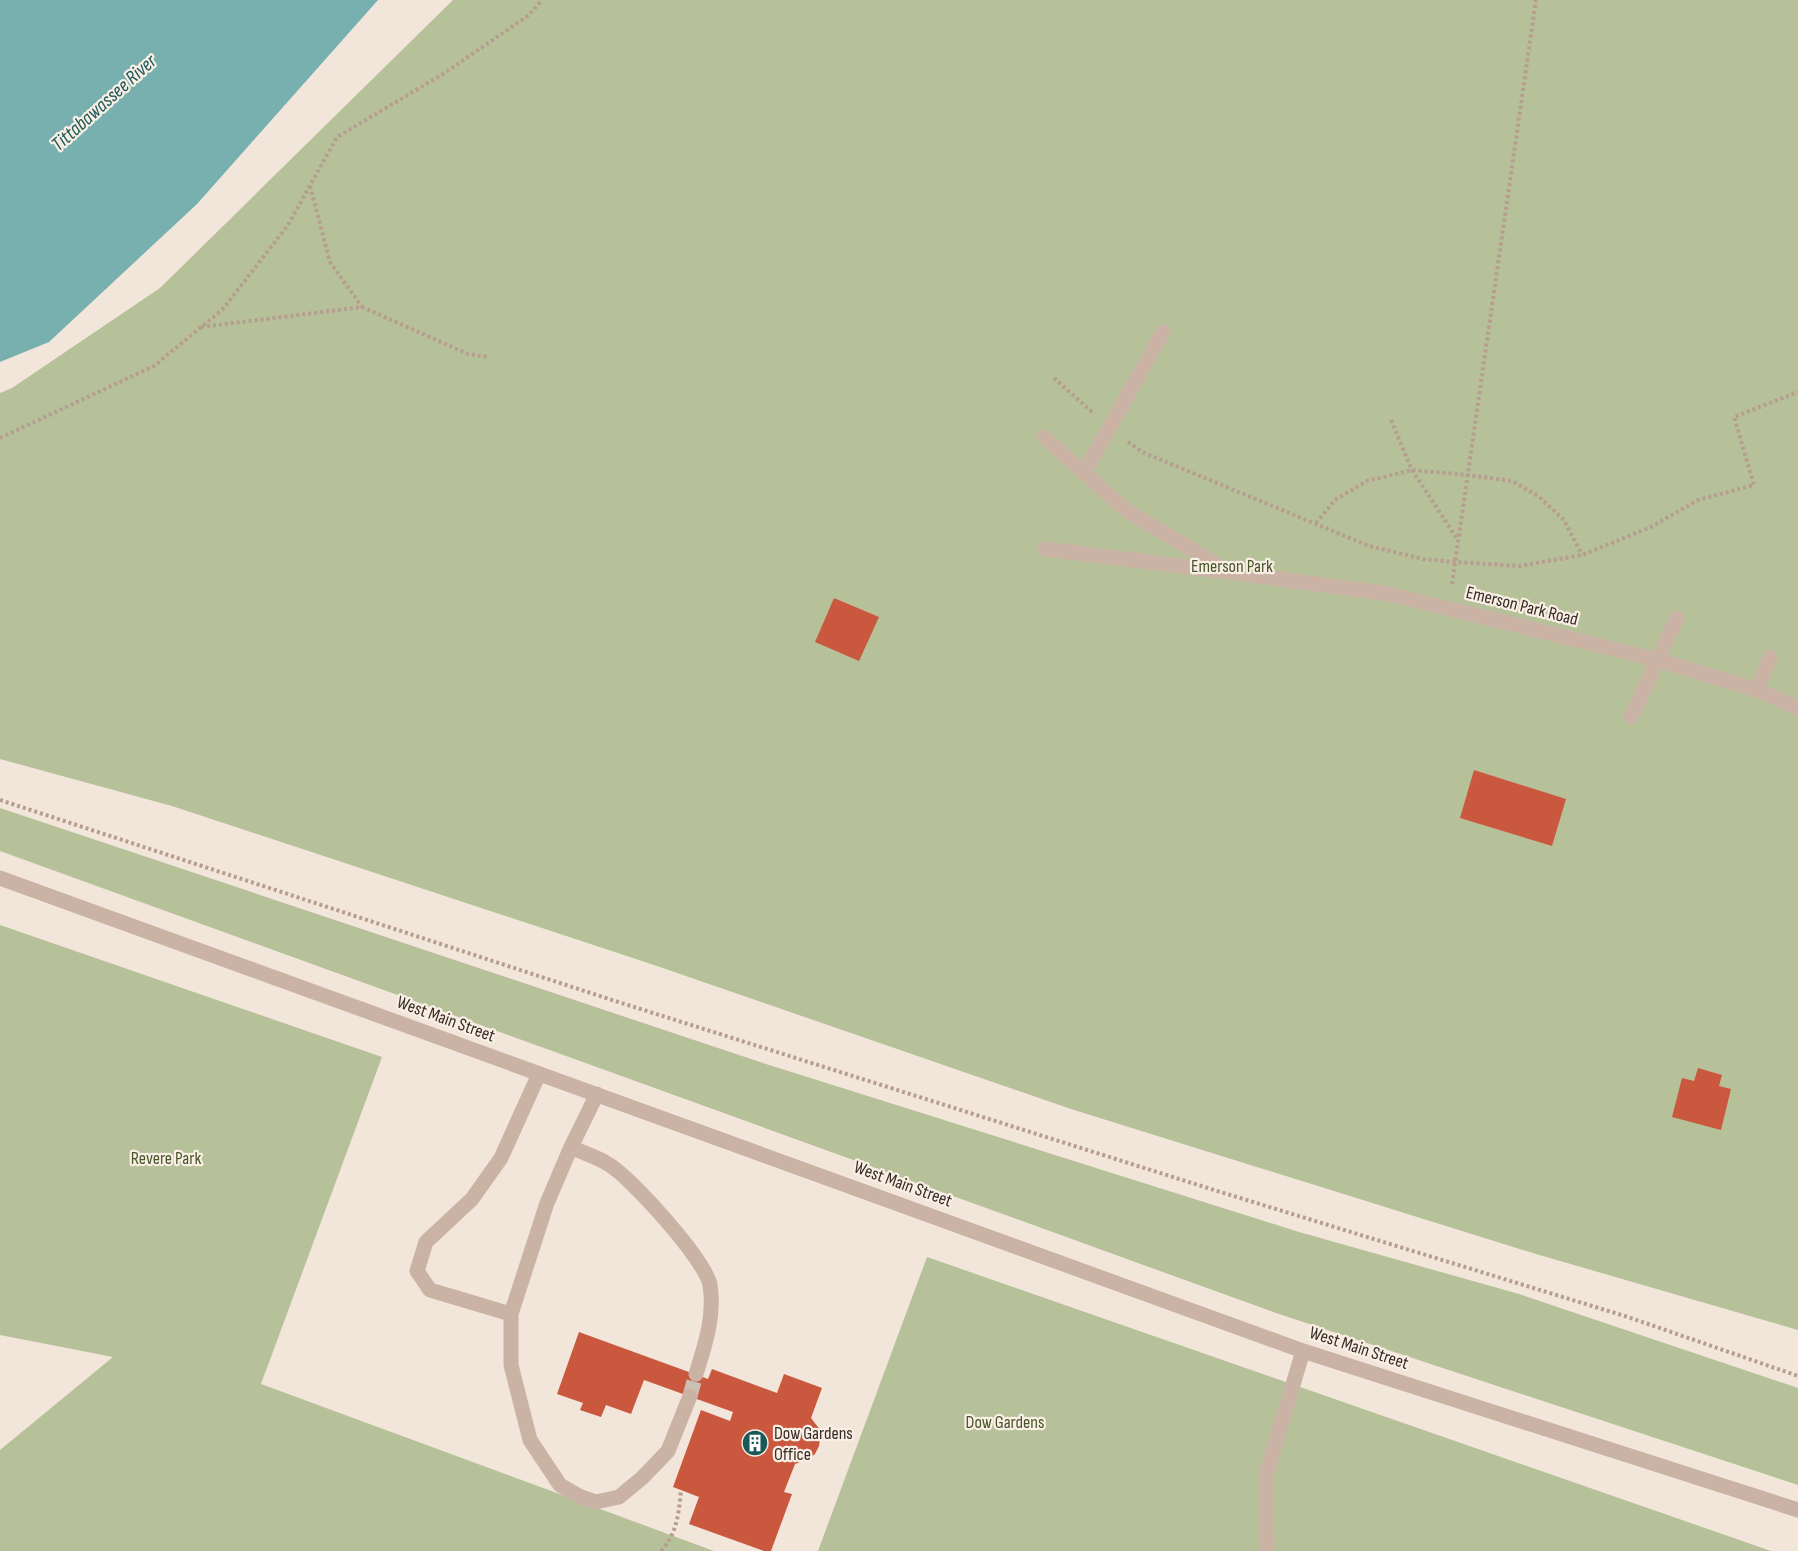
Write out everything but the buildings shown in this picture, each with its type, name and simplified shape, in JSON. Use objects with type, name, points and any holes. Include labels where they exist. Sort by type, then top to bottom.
[{"type":"street","points":[[1084,473],[1163,332]]},
{"type":"street","points":[[1044,437],[1126,510],[1229,572]]},
{"type":"street","name":"Emerson Park Road","points":[[1045,549],[1389,594],[1658,660],[1757,690],[1798,708]]},
{"type":"street","points":[[1631,717],[1677,618]]},
{"type":"street","points":[[1757,690],[1770,657]]},
{"type":"street","name":"West Main Street","points":[[0,878],[1303,1351],[1798,1510]]},
{"type":"street","points":[[511,1314],[430,1290],[417,1271],[426,1242],[472,1199],[501,1158],[539,1074]]},
{"type":"street","points":[[597,1094],[547,1203],[511,1314],[511,1365],[531,1440],[560,1485],[579,1496],[596,1502],[619,1497],[642,1478],[668,1451],[690,1396]]},
{"type":"street","points":[[571,1148],[608,1164],[628,1178],[699,1262],[710,1283],[712,1308],[708,1338],[696,1374]]},
{"type":"street","points":[[1267,1551],[1266,1475],[1303,1351]]},
{"type":"path","points":[[0,438],[154,366],[223,309],[288,225],[337,136],[443,74],[529,15],[542,0]]},
{"type":"path","points":[[1448,608],[1536,0]]},
{"type":"path","points":[[310,185],[330,262],[362,307],[468,354],[489,357]]},
{"type":"path","points":[[201,327],[362,307]]},
{"type":"path","points":[[1054,378],[1110,429],[1142,452],[1370,546],[1423,559],[1520,566],[1582,555],[1651,527],[1698,501],[1754,485],[1734,417],[1798,392]]},
{"type":"path","points":[[1391,420],[1412,470],[1458,541]]},
{"type":"path","points":[[1316,523],[1335,500],[1367,481],[1412,470],[1467,475],[1512,481],[1538,496],[1564,520],[1582,555]]},
{"type":"path","points":[[0,800],[612,1000],[1214,1190],[1628,1317],[1798,1376]]},
{"type":"path","points":[[662,1551],[673,1534],[681,1490]]},
{"type":"green space","name":"Emerson Park","points":[[453,0],[1798,0],[1798,1330],[1536,1254],[1071,1109],[657,966],[172,806],[0,759],[0,393],[12,388],[160,288]]},
{"type":"green space","points":[[0,808],[760,1062],[1299,1232],[1519,1294],[1798,1388],[1798,1485],[1276,1313],[0,851]]},
{"type":"green space","name":"Revere Park","points":[[0,925],[382,1057],[261,1384],[714,1551],[0,1551],[0,1450],[113,1357],[0,1335]]},
{"type":"green space","name":"Dow Gardens","points":[[927,1257],[1771,1551],[818,1551]]},
{"type":"water","name":"Tittabawassee River","points":[[0,0],[378,0],[197,204],[49,342],[0,362]]},
{"type":"tunnel","points":[[690,1396],[696,1374]]},
{"type":"place","name":"Dow Gardens Office","points":[[755,1443]]}]
